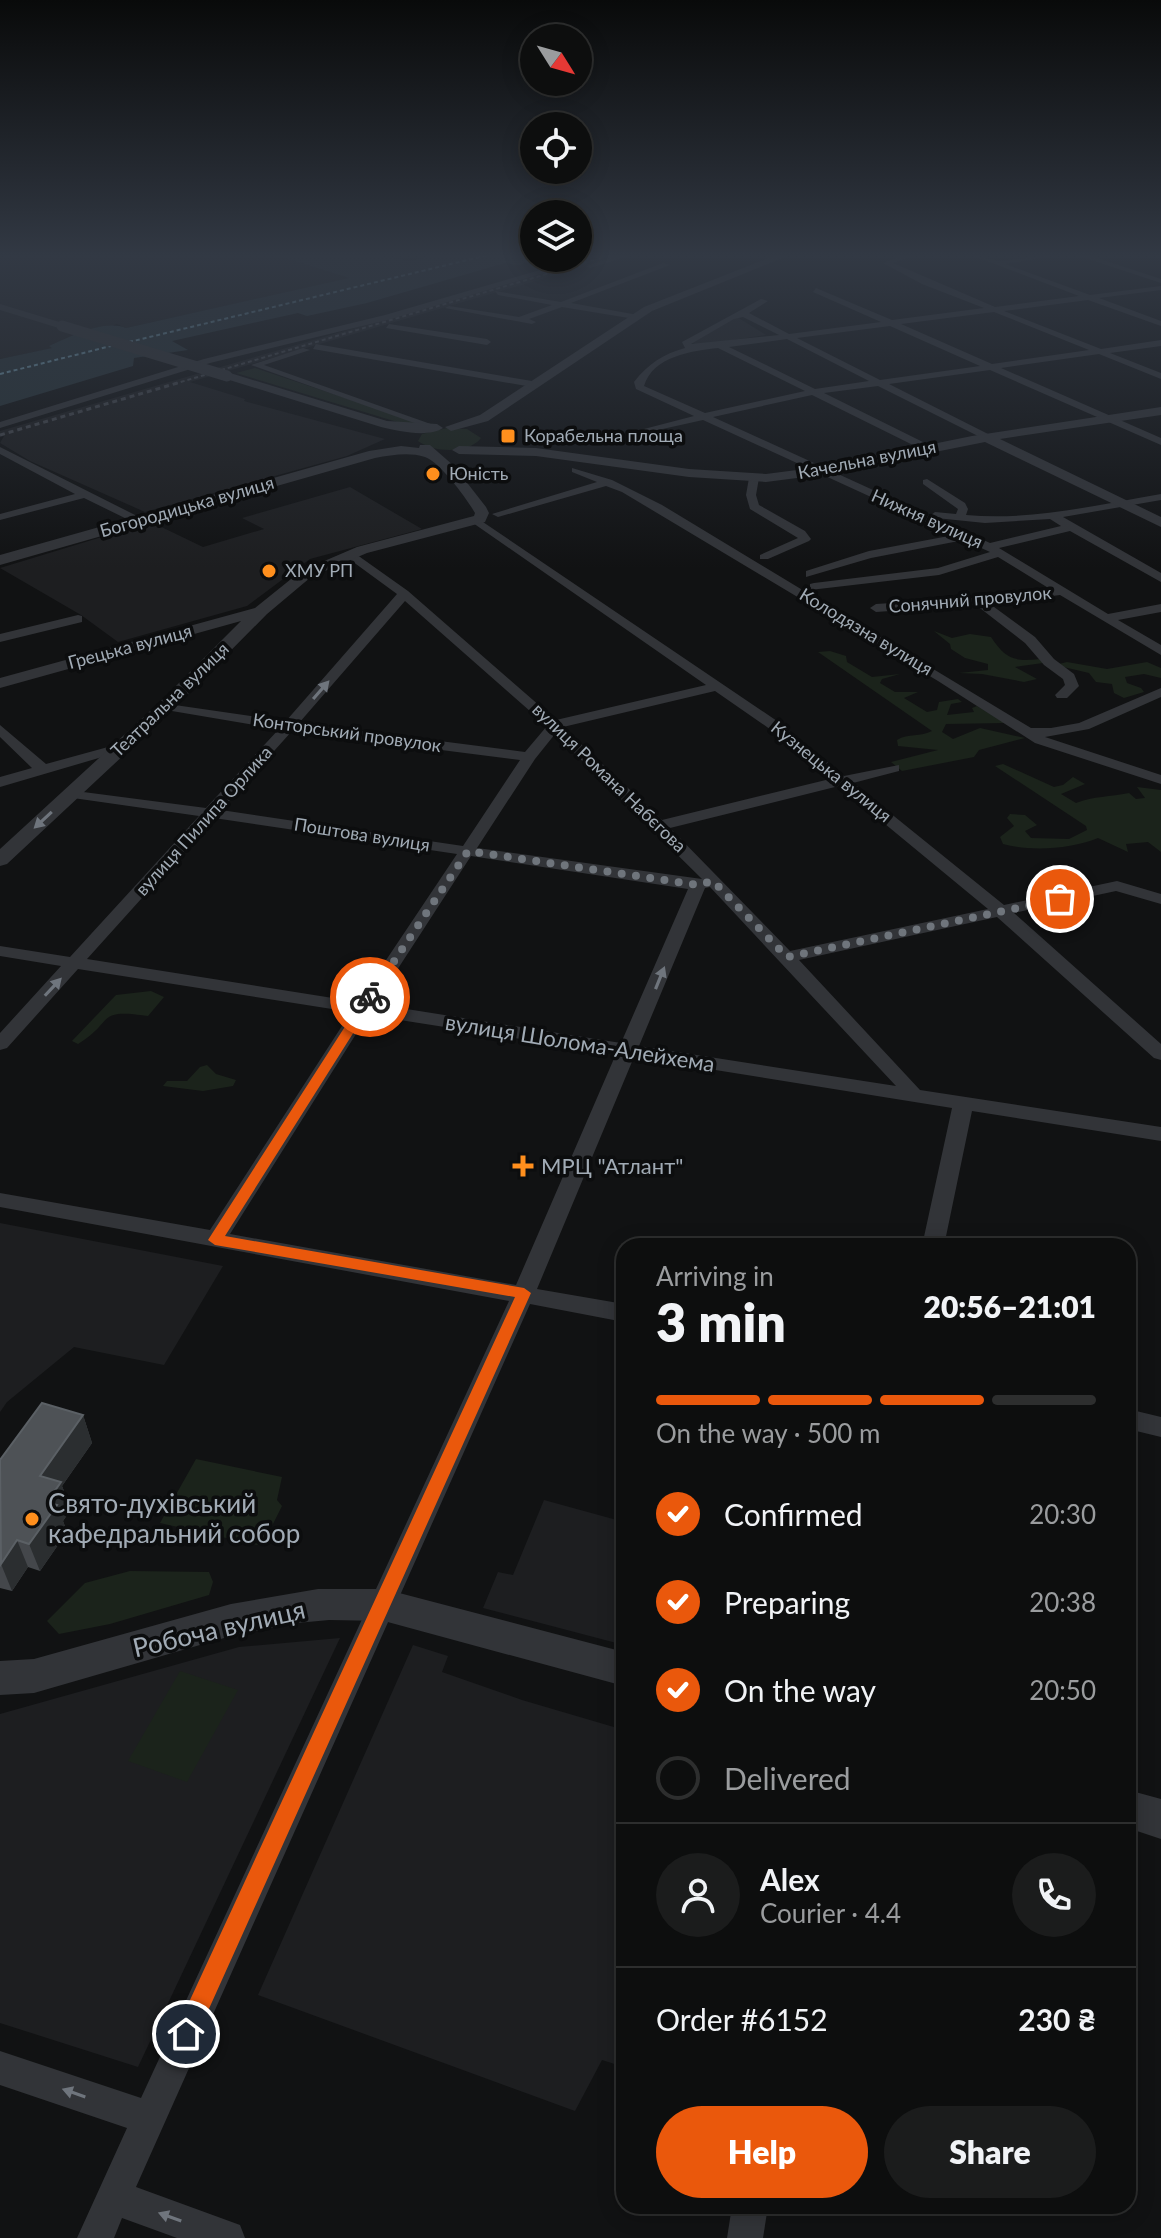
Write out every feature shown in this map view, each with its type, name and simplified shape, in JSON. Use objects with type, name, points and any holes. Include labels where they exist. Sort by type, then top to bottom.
[{"type":"street","points":[[172,359],[385,424],[417,429],[444,428]]},
{"type":"street","points":[[0,425],[213,359]]},
{"type":"street","points":[[274,359],[255,365],[483,439]]},
{"type":"street","points":[[389,359],[532,384]]},
{"type":"street","points":[[411,442],[491,414],[570,359]]},
{"type":"street","name":"Нижня вулиця","points":[[661,359],[645,373],[638,384],[647,391],[924,515],[994,550],[1161,651]]},
{"type":"street","points":[[748,359],[927,448]]},
{"type":"street","points":[[836,359],[1161,523]]},
{"type":"street","points":[[973,359],[1161,442]]},
{"type":"street","points":[[649,429],[812,392],[1045,359]]},
{"type":"street","points":[[1119,359],[1161,376]]},
{"type":"street","name":"Качельна вулиця","points":[[483,439],[574,463],[754,478],[821,471],[927,448],[1161,411]]},
{"type":"street","points":[[449,469],[451,463],[483,439],[491,414]]},
{"type":"street","points":[[385,424],[449,469],[482,513],[477,521]]},
{"type":"street","points":[[411,442],[483,439]]},
{"type":"street","name":"Богородицька вулиця","points":[[0,560],[411,442]]},
{"type":"street","points":[[3,454],[137,520]]},
{"type":"street","name":"Колодязна вулиця","points":[[574,463],[658,507],[1053,746],[1161,780]]},
{"type":"street","points":[[754,478],[751,495],[754,507],[801,533],[805,539],[764,557]]},
{"type":"street","points":[[498,514],[608,482]]},
{"type":"street","name":"Нижня вулиця","points":[[927,482],[961,505],[960,517]]},
{"type":"street","points":[[0,517],[84,495]]},
{"type":"street","points":[[924,515],[992,520],[1052,516],[1161,497]]},
{"type":"street","points":[[1052,516],[1161,578]]},
{"type":"street","name":"Театральна вулиця","points":[[0,860],[166,706],[261,611],[306,574],[349,554],[477,521]]},
{"type":"street","name":"Кузнецька вулиця","points":[[477,521],[718,686],[842,780],[1002,912],[1161,1054]]},
{"type":"street","points":[[966,536],[869,555],[812,580],[939,571],[994,550],[1071,527]]},
{"type":"street","name":"вулиця Романа Набєгова","points":[[349,554],[404,594],[556,724],[659,826],[706,883],[787,957],[910,1089],[910,1096]]},
{"type":"street","name":"Сонячний провулок","points":[[876,608],[979,602],[1063,591]]},
{"type":"street","name":"вулиця Пилипа Орлика","points":[[0,1044],[289,726],[404,594]]},
{"type":"street","points":[[979,602],[1030,640],[1049,662],[1069,677],[1072,686],[1062,695]]},
{"type":"street","points":[[1106,618],[1161,608]]},
{"type":"street","name":"Грецька вулиця","points":[[0,683],[261,611]]},
{"type":"street","points":[[0,638],[78,619]]},
{"type":"street","points":[[215,1240],[362,1009],[529,757],[556,724],[718,686]]},
{"type":"street","points":[[1028,732],[1054,734],[1085,728],[1115,714],[1127,703],[1161,692]]},
{"type":"street","name":"Конторський провулок","points":[[166,706],[289,726],[529,757]]},
{"type":"street","points":[[0,729],[42,769]]},
{"type":"street","points":[[0,782],[108,751],[117,752]]},
{"type":"street","points":[[659,826],[894,768]]},
{"type":"street","name":"Поштова вулиця","points":[[73,793],[706,883]]},
{"type":"street","points":[[95,2238],[147,2117],[384,1605],[706,883]]},
{"type":"street","points":[[787,957],[1117,886],[1161,899]]},
{"type":"street","name":"вулиця Шолома-Алейхема","points":[[0,951],[1161,1134]]},
{"type":"street","points":[[935,1238],[963,1104]]},
{"type":"street","points":[[0,1200],[616,1311]]},
{"type":"street","points":[[1136,1421],[1161,1427]]},
{"type":"street","name":"Робоча вулиця","points":[[11,1679],[249,1617],[299,1607],[384,1605],[616,1667]]},
{"type":"street","points":[[1136,1811],[1161,1819]]},
{"type":"street","points":[[0,2068],[147,2117]]},
{"type":"street","points":[[113,2197],[227,2238]]},
{"type":"street","points":[[745,2238],[749,2214]]},
{"type":"shaded area","points":[[0,359],[134,359],[133,366],[0,406]]},
{"type":"shaded area","points":[[246,359],[267,359],[190,382],[244,401],[385,439],[347,456],[145,512],[30,461],[0,443],[4,436],[0,437],[0,431]]},
{"type":"shaded area","points":[[255,368],[420,423],[407,425],[236,373]]},
{"type":"shaded area","name":"Корабельна площа","points":[[447,428],[467,429],[481,438],[468,447],[451,450],[433,448],[418,441],[422,434]]},
{"type":"shaded area","points":[[350,487],[422,529],[310,559],[247,606],[118,642],[81,615],[0,568],[151,522],[203,547],[264,529],[242,518]]},
{"type":"shaded area","points":[[934,631],[952,638],[970,634],[991,637],[1010,657],[1039,659],[1043,663],[1015,667],[1037,679],[1024,682],[959,673],[988,670],[988,664],[965,658],[951,649],[950,644]]},
{"type":"shaded area","points":[[830,651],[846,656],[847,662],[872,677],[900,674],[882,679],[880,683],[895,692],[918,692],[904,698],[927,712],[937,710],[939,702],[958,699],[962,702],[951,704],[947,715],[974,712],[972,708],[977,706],[1005,723],[946,724],[942,732],[953,739],[980,728],[1025,738],[979,750],[974,757],[902,771],[891,762],[938,750],[898,746],[897,740],[932,731],[818,652]]},
{"type":"shaded area","points":[[1067,662],[1107,669],[1147,662],[1161,668],[1161,678],[1144,674],[1125,677],[1127,683],[1144,692],[1124,698],[1114,693],[1112,684],[1096,682],[1089,673],[1055,665]]},
{"type":"shaded area","points":[[1003,764],[1054,787],[1063,785],[1073,777],[1085,784],[1061,794],[1076,803],[1129,793],[1136,799],[1145,798],[1137,787],[1161,790],[1161,852],[1148,842],[1126,844],[1128,852],[1098,838],[1051,848],[1003,844],[1000,837],[1014,826],[1007,818],[1010,814],[1025,815],[1037,825],[1025,831],[1031,838],[1069,839],[1087,830],[1086,826],[995,766]]},
{"type":"shaded area","points":[[151,991],[164,997],[148,1016],[112,1015],[78,1044],[72,1041],[116,995]]},
{"type":"shaded area","points":[[207,1065],[216,1074],[236,1080],[233,1086],[203,1091],[163,1086],[167,1081],[187,1081],[200,1067]]},
{"type":"shaded area","points":[[0,1223],[223,1266],[164,1365],[74,1347],[7,1402],[0,1412]]},
{"type":"shaded area","points":[[196,1459],[282,1477],[277,1500],[282,1506],[262,1546],[160,1523]]},
{"type":"shaded area","points":[[544,1500],[616,1520],[616,1643],[483,1608],[498,1572],[513,1575]]},
{"type":"shaded area","points":[[130,1571],[209,1572],[213,1582],[209,1595],[110,1624],[59,1634],[47,1621],[85,1583]]},
{"type":"shaded area","points":[[340,1638],[138,2067],[0,2023],[0,1714],[239,1647]]},
{"type":"shaded area","points":[[413,1645],[448,1656],[442,1672],[616,1728],[616,2064],[602,2060],[575,2111],[258,1995]]},
{"type":"shaded area","points":[[180,1671],[238,1690],[187,1782],[128,1761]]},
{"type":"building","points":[[42,1403],[83,1415],[40,1476],[61,1482],[47,1502],[57,1505],[29,1544],[17,1540],[1,1564],[0,1460]]},
{"type":"ferry route","points":[[0,374],[58,359]]},
{"type":"railway","points":[[174,384],[257,359]]},
{"type":"railway","points":[[0,435],[181,382]]},
{"type":"way so far","points":[[370,997],[468,851],[698,885],[713,881],[787,957],[1060,899]]},
{"type":"place","name":"Корабельна площа","points":[[508,436]]},
{"type":"place","name":"Юність","points":[[433,474]]},
{"type":"place","name":"ХМУ РП","points":[[269,571]]},
{"type":"place","name":"МРЦ \"Атлант\"","points":[[523,1166]]},
{"type":"place","name":"Свято-духівський кафедральний собор","points":[[32,1519]]},
{"type":"route","points":[[186,2034],[524,1293],[215,1240],[370,997]]}]
